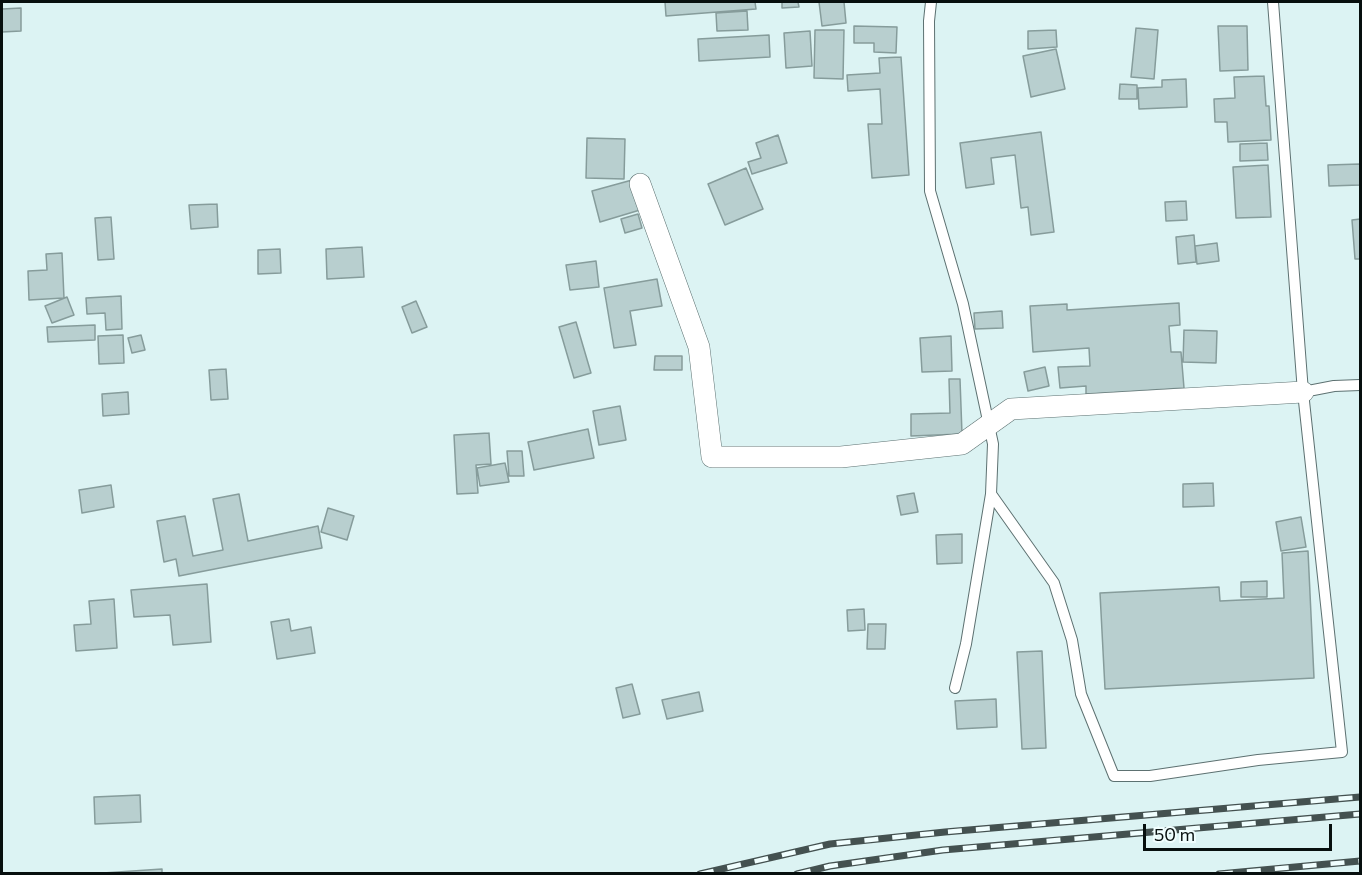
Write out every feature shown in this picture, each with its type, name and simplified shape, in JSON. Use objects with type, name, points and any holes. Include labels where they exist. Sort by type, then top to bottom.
[{"type":"street","points":[[640,184],[699,347],[712,457],[841,457],[962,444],[1011,409],[1303,392]]},
{"type":"lane","points":[[931,2],[929,21],[930,191],[963,304],[993,444],[991,494],[966,644],[955,688]]},
{"type":"lane","points":[[991,494],[1054,583],[1072,640],[1081,694],[1114,776],[1150,776],[1258,760],[1342,752],[1303,392],[1273,2]]},
{"type":"lane","points":[[1303,392],[1334,386],[1360,385]]},
{"type":"building","points":[[665,2],[755,2],[756,9],[666,16]]},
{"type":"building","points":[[782,2],[798,2],[799,7],[782,8]]},
{"type":"building","points":[[819,2],[844,2],[846,23],[822,26]]},
{"type":"building","points":[[21,8],[21,31],[2,32],[2,9]]},
{"type":"building","points":[[747,11],[748,30],[717,31],[716,13]]},
{"type":"building","points":[[854,26],[897,27],[896,53],[874,52],[874,43],[854,43]]},
{"type":"building","points":[[1218,26],[1247,26],[1248,70],[1220,71]]},
{"type":"building","points":[[1136,28],[1158,30],[1154,79],[1131,77]]},
{"type":"building","points":[[815,30],[844,30],[843,79],[814,78]]},
{"type":"building","points":[[1056,30],[1057,47],[1028,49],[1028,31]]},
{"type":"building","points":[[810,31],[812,66],[786,68],[784,33]]},
{"type":"building","points":[[769,35],[770,57],[699,61],[698,39]]},
{"type":"building","points":[[1056,49],[1065,89],[1031,97],[1023,56]]},
{"type":"building","points":[[901,57],[909,175],[872,178],[868,124],[882,124],[880,89],[848,91],[847,75],[880,73],[879,58]]},
{"type":"building","points":[[1264,76],[1271,140],[1228,142],[1227,122],[1215,122],[1214,99],[1235,98],[1234,77]]},
{"type":"building","points":[[1186,79],[1187,107],[1139,109],[1138,88],[1162,87],[1162,80]]},
{"type":"building","points":[[1120,84],[1137,85],[1137,99],[1119,99]]},
{"type":"building","points":[[1041,132],[1054,232],[1031,235],[1028,207],[1021,208],[1015,155],[991,158],[994,184],[966,188],[960,143]]},
{"type":"building","points":[[778,135],[787,163],[752,174],[748,162],[761,158],[756,143]]},
{"type":"building","points":[[587,138],[625,139],[624,179],[586,178]]},
{"type":"building","points":[[1267,143],[1268,160],[1240,161],[1240,144]]},
{"type":"building","points":[[1360,164],[1360,185],[1329,186],[1328,165]]},
{"type":"building","points":[[1268,165],[1271,217],[1236,218],[1233,167]]},
{"type":"building","points":[[746,168],[763,209],[725,225],[708,184]]},
{"type":"building","points":[[632,180],[640,210],[600,222],[592,191]]},
{"type":"building","points":[[1186,201],[1187,220],[1166,221],[1165,202]]},
{"type":"building","points":[[217,204],[218,227],[191,229],[189,205]]},
{"type":"building","points":[[638,214],[642,228],[625,233],[621,219]]},
{"type":"building","points":[[111,217],[114,259],[98,260],[95,218]]},
{"type":"building","points":[[1360,219],[1360,259],[1355,259],[1352,220]]},
{"type":"building","points":[[1194,235],[1196,262],[1178,264],[1176,237]]},
{"type":"building","points":[[1217,243],[1219,261],[1197,264],[1195,246]]},
{"type":"building","points":[[362,247],[364,277],[327,279],[326,249]]},
{"type":"building","points":[[280,249],[281,273],[258,274],[258,250]]},
{"type":"building","points":[[62,253],[64,298],[29,300],[28,271],[47,270],[46,254]]},
{"type":"building","points":[[596,261],[599,287],[570,290],[566,265]]},
{"type":"building","points":[[657,279],[662,306],[630,311],[636,345],[614,348],[604,288]]},
{"type":"building","points":[[121,296],[122,329],[106,330],[105,313],[87,314],[86,298]]},
{"type":"building","points":[[67,297],[74,315],[52,323],[45,306]]},
{"type":"building","points":[[416,301],[427,327],[412,333],[402,307]]},
{"type":"building","points":[[1179,303],[1180,325],[1169,326],[1171,352],[1181,352],[1184,388],[1086,394],[1086,386],[1060,388],[1058,367],[1090,366],[1089,348],[1033,352],[1030,306],[1067,304],[1067,310]]},
{"type":"building","points":[[1002,311],[1003,328],[975,329],[974,313]]},
{"type":"building","points":[[576,322],[591,373],[574,378],[559,327]]},
{"type":"building","points":[[95,325],[95,340],[48,342],[47,327]]},
{"type":"building","points":[[1184,330],[1217,331],[1216,363],[1183,362]]},
{"type":"building","points":[[123,335],[124,363],[99,364],[98,336]]},
{"type":"building","points":[[141,335],[145,350],[132,353],[128,338]]},
{"type":"building","points":[[951,336],[952,371],[922,372],[920,338]]},
{"type":"building","points":[[655,356],[682,356],[682,370],[654,370]]},
{"type":"building","points":[[1045,367],[1049,386],[1028,391],[1024,372]]},
{"type":"building","points":[[226,369],[228,399],[211,400],[209,370]]},
{"type":"building","points":[[949,379],[960,379],[962,434],[911,436],[911,414],[950,413]]},
{"type":"building","points":[[128,392],[129,414],[103,416],[102,394]]},
{"type":"building","points":[[620,406],[626,440],[599,445],[593,411]]},
{"type":"building","points":[[588,429],[594,458],[534,470],[528,442]]},
{"type":"building","points":[[489,433],[491,464],[476,465],[478,493],[457,494],[454,435]]},
{"type":"building","points":[[507,451],[522,451],[524,476],[509,476]]},
{"type":"building","points":[[505,463],[509,482],[480,486],[477,468]]},
{"type":"building","points":[[1213,483],[1214,506],[1183,507],[1183,484]]},
{"type":"building","points":[[111,485],[114,507],[82,513],[79,490]]},
{"type":"building","points":[[914,493],[918,512],[901,515],[897,496]]},
{"type":"building","points":[[239,494],[248,541],[318,526],[322,548],[179,576],[176,559],[164,562],[157,521],[185,516],[193,556],[223,550],[213,499]]},
{"type":"building","points":[[328,508],[354,516],[347,540],[321,532]]},
{"type":"building","points":[[1301,517],[1306,547],[1281,551],[1276,522]]},
{"type":"building","points":[[962,534],[962,563],[937,564],[936,535]]},
{"type":"building","points":[[1308,551],[1314,678],[1105,689],[1100,593],[1219,587],[1220,601],[1284,598],[1282,553]]},
{"type":"building","points":[[1267,581],[1267,597],[1241,597],[1241,582]]},
{"type":"building","points":[[207,584],[211,642],[173,645],[170,615],[134,617],[131,590]]},
{"type":"building","points":[[114,599],[117,648],[76,651],[74,625],[91,624],[89,601]]},
{"type":"building","points":[[864,609],[865,630],[848,631],[847,610]]},
{"type":"building","points":[[289,619],[291,631],[311,627],[315,653],[277,659],[271,622]]},
{"type":"building","points":[[868,624],[886,624],[885,649],[867,649]]},
{"type":"building","points":[[1042,651],[1046,748],[1022,749],[1017,652]]},
{"type":"building","points":[[632,684],[640,714],[623,718],[616,688]]},
{"type":"building","points":[[699,692],[703,711],[667,719],[662,700]]},
{"type":"building","points":[[996,699],[997,727],[957,729],[955,701]]},
{"type":"building","points":[[140,795],[141,822],[95,824],[94,797]]},
{"type":"building","points":[[162,869],[162,874],[103,874],[103,873]]},
{"type":"railway","points":[[700,874],[830,844],[1360,797]]},
{"type":"railway","points":[[797,874],[830,866],[943,850],[1360,814]]},
{"type":"railway","points":[[1219,874],[1360,861]]}]
